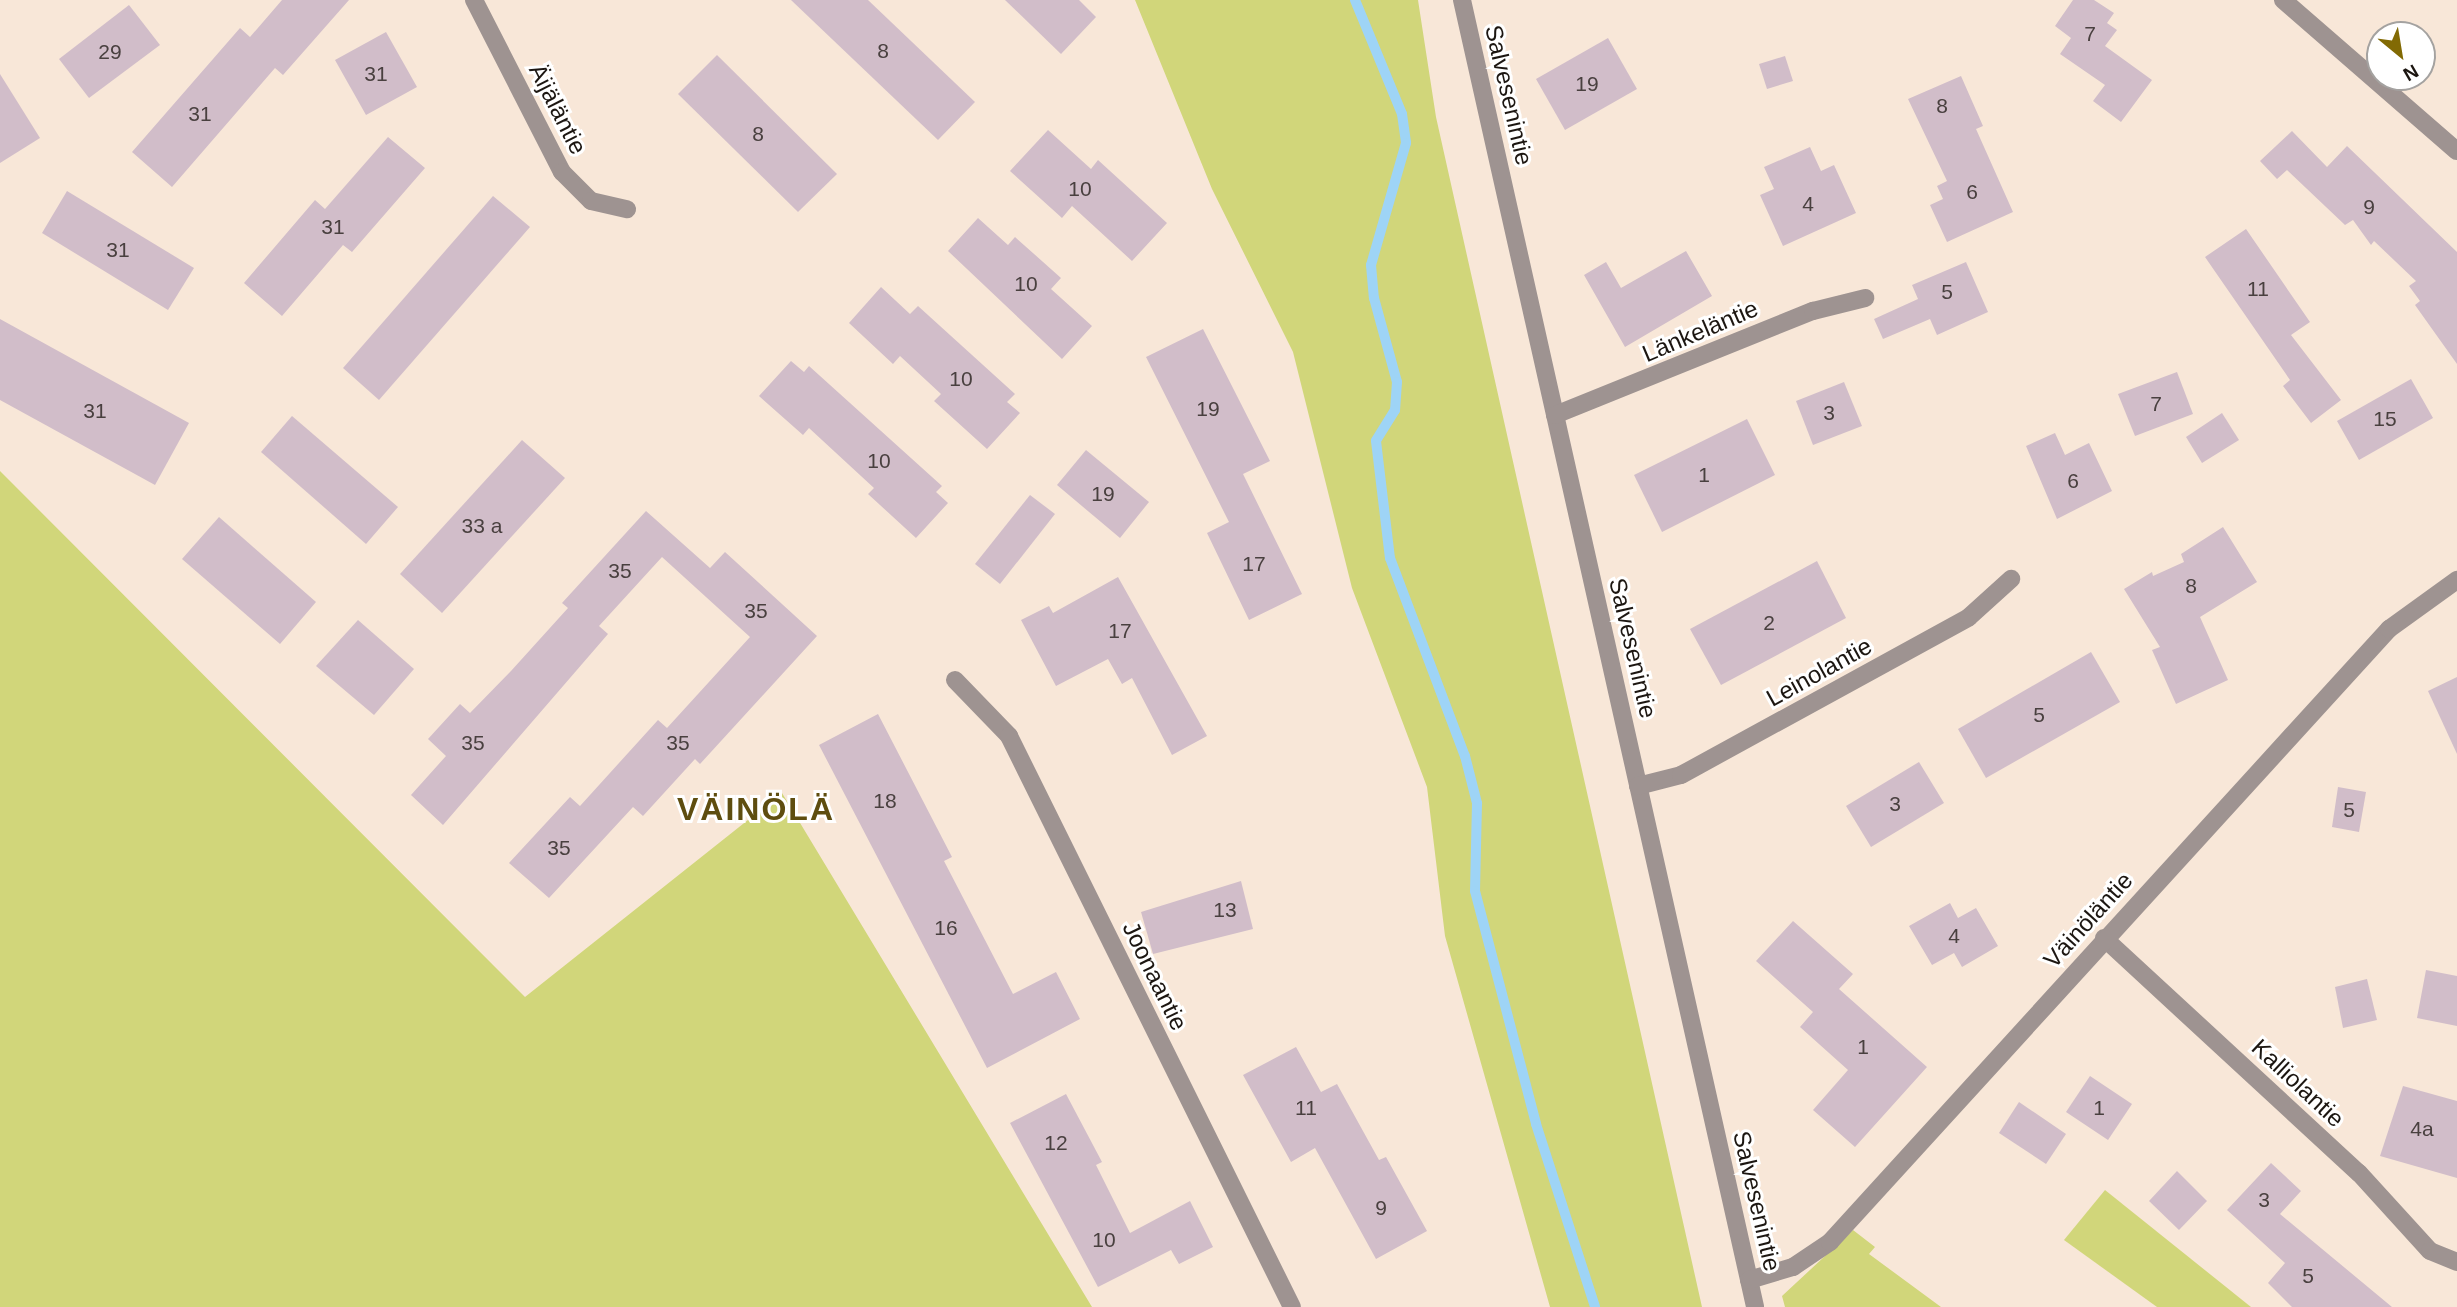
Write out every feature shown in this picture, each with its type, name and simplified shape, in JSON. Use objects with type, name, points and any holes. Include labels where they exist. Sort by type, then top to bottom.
[{"type":"street","name":"Äijäläntie","points":[[474,0],[562,172],[591,201],[627,209]]},
{"type":"street","name":"Salvesenintie","points":[[1462,0],[1755,1307]]},
{"type":"street","points":[[2283,0],[2457,151]]},
{"type":"street","name":"Länkeläntie","points":[[1555,415],[1813,311],[1865,298]]},
{"type":"street","name":"Leinolantie","points":[[1638,786],[1681,775],[1969,617],[2011,579]]},
{"type":"street","name":"Väinöläntie","points":[[1749,1280],[1793,1267],[1830,1242],[2389,629],[2457,580]]},
{"type":"street","name":"Joonaantie","points":[[955,680],[1009,736],[1292,1307]]},
{"type":"street","name":"Kalliolantie","points":[[2104,939],[2359,1174],[2430,1251],[2457,1262]]},
{"type":"green space","points":[[1135,0],[1418,0],[1436,117],[1702,1307],[1550,1307],[1445,936],[1427,787],[1352,588],[1293,352],[1212,189]]},
{"type":"green space","points":[[0,471],[525,997],[782,793],[1092,1307],[0,1307]]},
{"type":"green space","points":[[2105,1190],[2251,1307],[2157,1307],[2064,1240]]},
{"type":"green space","points":[[1853,1230],[1875,1247],[1869,1254],[1941,1307],[1785,1307],[1782,1296]]},
{"type":"building","points":[[282,0],[349,0],[283,75],[275,68],[172,187],[132,152],[240,28],[250,37]]},
{"type":"building","points":[[791,0],[868,0],[975,102],[938,140]]},
{"type":"building","points":[[1005,0],[1079,0],[1096,17],[1061,54]]},
{"type":"building","points":[[2073,0],[2094,0],[2114,13],[2107,23],[2117,30],[2105,46],[2152,80],[2121,122],[2093,101],[2105,85],[2060,54],[2071,38],[2055,26]]},
{"type":"building","points":[[129,5],[160,45],[89,98],[59,59]]},
{"type":"building","points":[[386,32],[417,87],[366,115],[335,60]]},
{"type":"building","points":[[1608,38],[1637,89],[1565,130],[1536,79]]},
{"type":"building","points":[[717,55],[837,174],[798,212],[678,94]]},
{"type":"building","points":[[1785,56],[1793,81],[1767,89],[1759,64]]},
{"type":"building","points":[[0,74],[40,138],[0,163]]},
{"type":"building","points":[[1961,76],[1983,126],[1976,129],[2013,212],[1947,242],[1930,205],[1943,199],[1937,186],[1947,181],[1908,99]]},
{"type":"building","points":[[1048,130],[1091,169],[1098,160],[1167,223],[1132,261],[1072,206],[1062,218],[1010,171]]},
{"type":"building","points":[[2292,131],[2327,167],[2347,146],[2457,252],[2457,364],[2415,305],[2420,301],[2409,286],[2416,281],[2374,241],[2371,245],[2353,220],[2345,225],[2287,170],[2277,179],[2260,161]]},
{"type":"building","points":[[388,137],[425,168],[352,252],[343,245],[282,316],[244,283],[315,200],[325,209]]},
{"type":"building","points":[[1810,147],[1821,171],[1834,165],[1856,213],[1783,246],[1760,195],[1774,189],[1764,167]]},
{"type":"building","points":[[67,191],[194,268],[168,310],[42,233]]},
{"type":"building","points":[[493,196],[530,227],[379,400],[343,368]]},
{"type":"building","points":[[978,218],[1008,245],[1015,237],[1061,278],[1051,289],[1092,326],[1062,359],[948,251]]},
{"type":"building","points":[[2246,229],[2310,322],[2291,335],[2341,400],[2311,423],[2283,386],[2290,380],[2205,257]]},
{"type":"building","points":[[1686,251],[1712,296],[1625,347],[1584,275],[1606,262],[1621,288]]},
{"type":"building","points":[[1966,262],[1988,312],[1937,335],[1930,319],[1883,339],[1874,319],[1918,299],[1912,285]]},
{"type":"building","points":[[881,287],[910,314],[918,306],[1015,394],[1007,402],[1020,413],[987,449],[934,401],[941,394],[900,356],[893,364],[849,323]]},
{"type":"building","points":[[0,319],[189,423],[155,485],[0,400]]},
{"type":"building","points":[[1203,329],[1270,461],[1243,474],[1302,594],[1249,620],[1207,533],[1229,522],[1146,357]]},
{"type":"building","points":[[791,361],[804,372],[809,366],[942,486],[936,492],[948,503],[916,538],[868,494],[874,488],[809,428],[803,435],[759,396]]},
{"type":"building","points":[[2177,372],[2193,414],[2135,436],[2118,394]]},
{"type":"building","points":[[2411,379],[2433,418],[2359,460],[2337,421]]},
{"type":"building","points":[[1844,382],[1862,426],[1813,445],[1796,401]]},
{"type":"building","points":[[2222,413],[2239,440],[2202,463],[2186,437]]},
{"type":"building","points":[[292,416],[398,507],[366,544],[261,452]]},
{"type":"building","points":[[1747,419],[1775,475],[1662,532],[1634,475]]},
{"type":"building","points":[[2055,433],[2065,455],[2089,443],[2112,491],[2057,519],[2026,446]]},
{"type":"building","points":[[522,440],[565,478],[442,613],[400,574]]},
{"type":"building","points":[[1086,450],[1149,502],[1120,538],[1057,485]]},
{"type":"building","points":[[1030,495],[1055,514],[1000,584],[975,564]]},
{"type":"building","points":[[646,511],[710,568],[725,552],[817,636],[700,764],[695,759],[643,816],[633,807],[549,898],[509,863],[570,797],[580,806],[658,720],[667,728],[750,637],[662,557],[599,626],[608,634],[443,825],[411,795],[446,756],[428,739],[460,704],[470,713],[511,671],[568,608],[562,603]]},
{"type":"building","points":[[219,517],[316,602],[280,644],[182,559]]},
{"type":"building","points":[[2223,527],[2257,582],[2200,617],[2228,680],[2176,704],[2152,650],[2160,647],[2124,589],[2152,572],[2153,576],[2184,562],[2181,554]]},
{"type":"building","points":[[1817,561],[1846,618],[1721,685],[1690,629]]},
{"type":"building","points":[[1118,577],[1207,736],[1172,755],[1132,678],[1122,684],[1108,659],[1056,686],[1021,620],[1049,606],[1053,613]]},
{"type":"building","points":[[358,620],[414,669],[374,715],[316,666]]},
{"type":"building","points":[[2091,652],[2120,702],[1986,778],[1958,729]]},
{"type":"building","points":[[2457,677],[2457,754],[2428,691]]},
{"type":"building","points":[[878,714],[952,857],[944,861],[1013,994],[1056,972],[1080,1019],[987,1068],[819,745]]},
{"type":"building","points":[[1919,762],[1944,803],[1871,847],[1846,806]]},
{"type":"building","points":[[2338,787],[2366,792],[2359,832],[2332,827]]},
{"type":"building","points":[[1241,881],[1253,929],[1153,954],[1141,912]]},
{"type":"building","points":[[1950,903],[1958,918],[1976,908],[1998,946],[1962,967],[1954,953],[1932,965],[1909,926]]},
{"type":"building","points":[[1793,921],[1853,974],[1839,989],[1927,1067],[1855,1147],[1813,1110],[1848,1070],[1800,1027],[1813,1012],[1756,961]]},
{"type":"building","points":[[2426,970],[2457,976],[2457,1026],[2417,1018]]},
{"type":"building","points":[[2367,979],[2377,1020],[2343,1028],[2335,987]]},
{"type":"building","points":[[1296,1047],[1321,1092],[1337,1084],[1379,1160],[1386,1157],[1427,1231],[1376,1259],[1315,1148],[1291,1162],[1243,1075]]},
{"type":"building","points":[[2090,1076],[2132,1104],[2108,1140],[2066,1112]]},
{"type":"building","points":[[2403,1086],[2457,1101],[2457,1178],[2380,1156]]},
{"type":"building","points":[[1066,1094],[1102,1162],[1096,1165],[1130,1233],[1190,1201],[1213,1247],[1179,1264],[1171,1250],[1098,1287],[1010,1123]]},
{"type":"building","points":[[2019,1102],[2066,1134],[2046,1164],[1999,1133]]},
{"type":"building","points":[[2271,1163],[2301,1191],[2280,1214],[2392,1307],[2292,1307],[2268,1283],[2285,1263],[2227,1210]]},
{"type":"building","points":[[2177,1171],[2207,1201],[2179,1230],[2149,1201]]},
{"type":"waterway","points":[[1355,0],[1402,114],[1406,143],[1371,265],[1374,298],[1397,382],[1395,410],[1376,441],[1390,558],[1465,756],[1477,803],[1475,891],[1536,1124],[1595,1307]]},
{"type":"district","name":"VÄINÖLÄ","points":[[756,809]]}]
